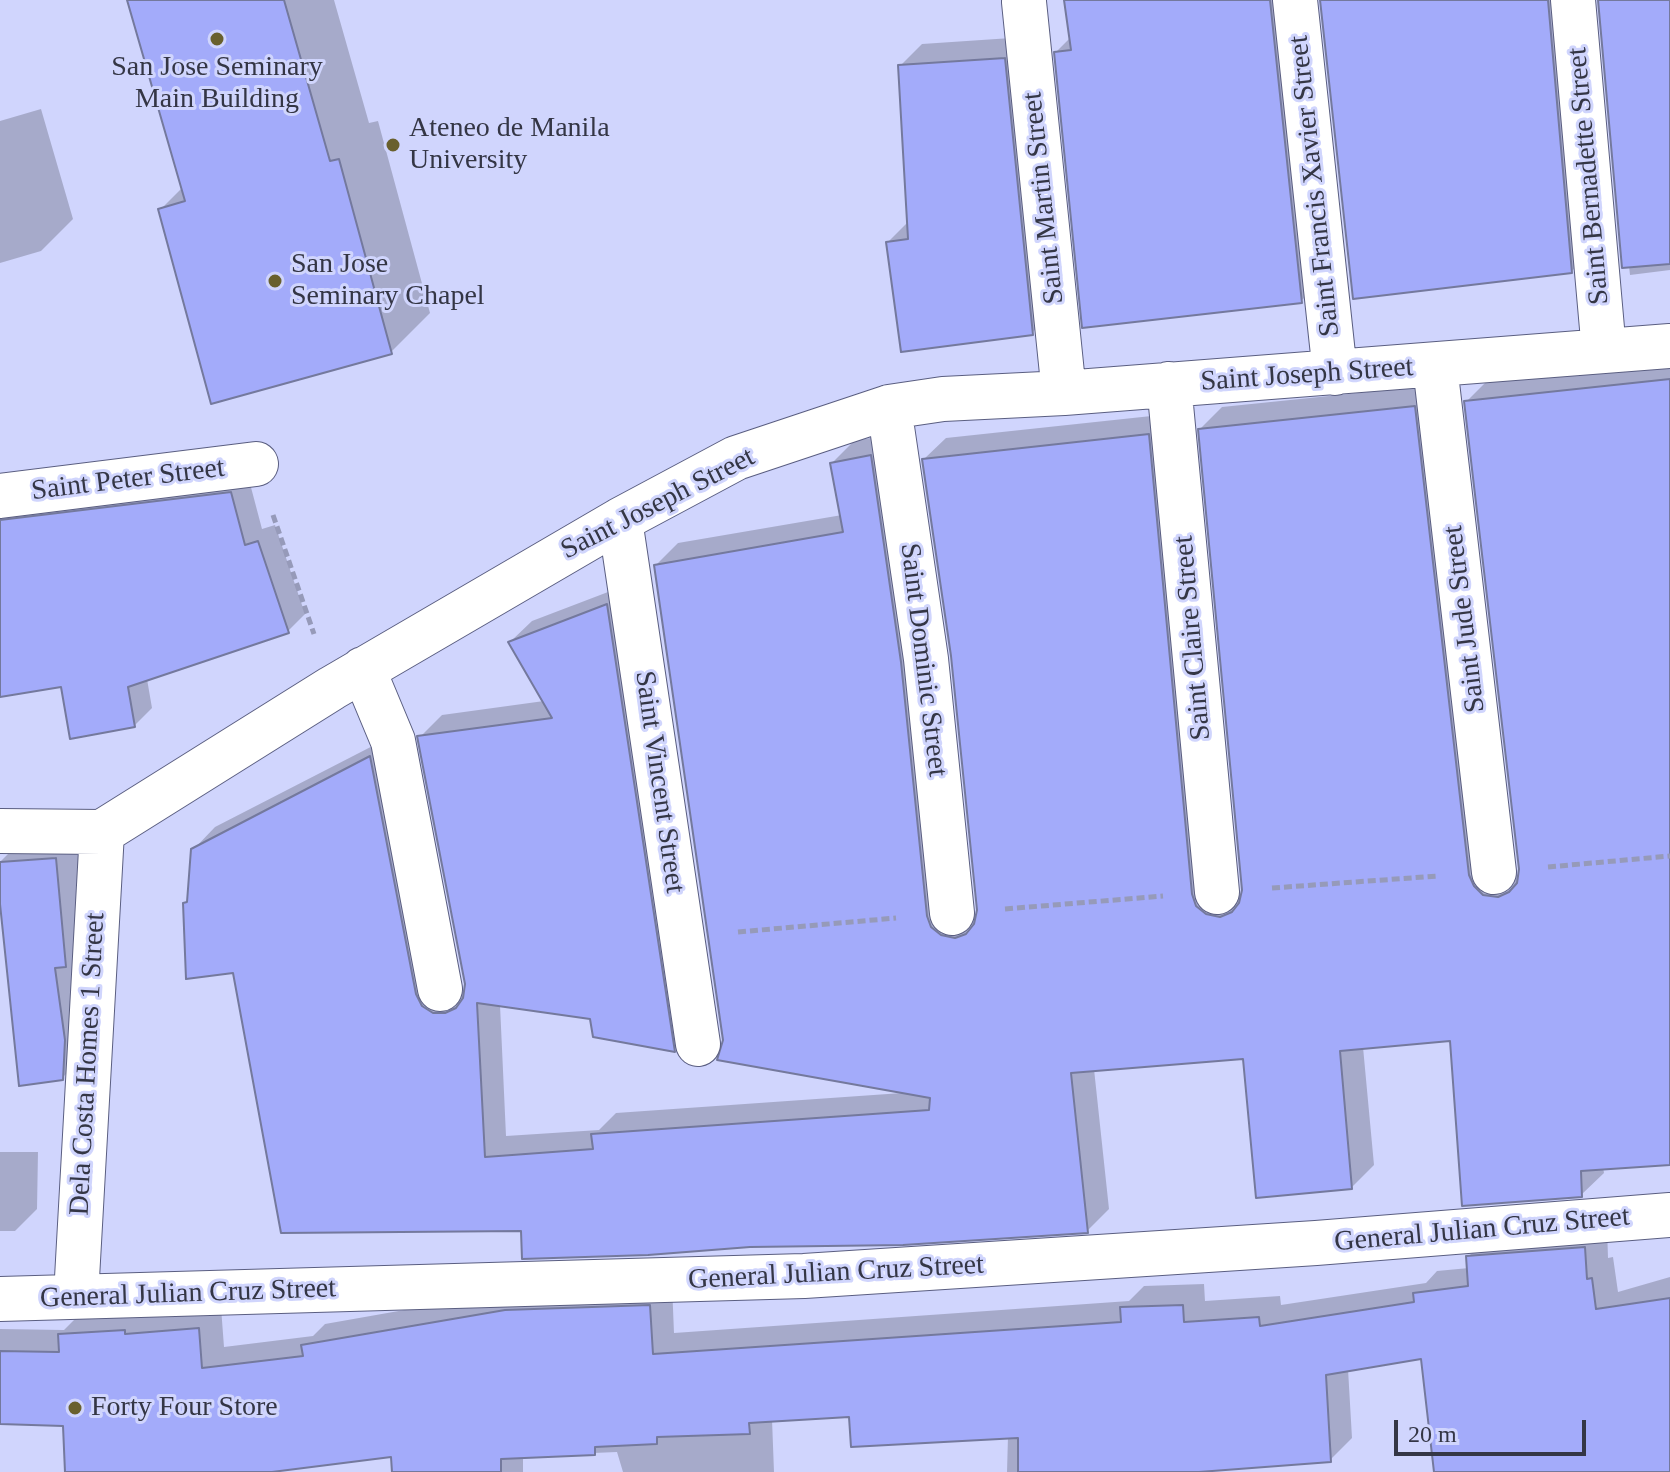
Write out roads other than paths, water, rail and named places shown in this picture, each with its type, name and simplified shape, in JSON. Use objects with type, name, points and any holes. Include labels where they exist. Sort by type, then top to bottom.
[{"type":"street","name":"Saint Francis Xavier Street","points":[[1295,0],[1335,373]]},
{"type":"street","name":"Saint Bernadette Street","points":[[1573,0],[1604,351]]},
{"type":"street","name":"Saint Martin Street","points":[[1024,2],[1064,393]]},
{"type":"street","name":"Saint Joseph Street","points":[[102,832],[348,679],[620,520],[736,458],[889,407],[943,399],[1435,366],[1670,346]]},
{"type":"street","name":"Saint Jude Street","points":[[1435,366],[1494,872]]},
{"type":"street","name":"Saint Claire Street","points":[[1169,384],[1217,892]]},
{"type":"street","name":"Saint Dominic Street","points":[[889,407],[926,659],[952,913]]},
{"type":"street","name":"Saint Peter Street","points":[[0,496],[256,464]]},
{"type":"street","name":"Saint Vincent Street","points":[[620,520],[698,1044]]},
{"type":"street","points":[[348,679],[393,741],[440,989]]},
{"type":"street","points":[[0,831],[102,832]]},
{"type":"street","name":"Dela Costa Homes 1 Street","points":[[76,1296],[102,832]]},
{"type":"street","name":"General Julian Cruz Street","points":[[0,1299],[616,1284],[804,1276],[1316,1243],[1670,1215]]},
{"type":"place","name":"San Jose Seminary Main Building","points":[[217,39]]},
{"type":"place","name":"Ateneo de Manila University","points":[[393,145]]},
{"type":"place","name":"San Jose Seminary Chapel","points":[[275,281]]},
{"type":"place","name":"Forty Four Store","points":[[75,1408]]}]
